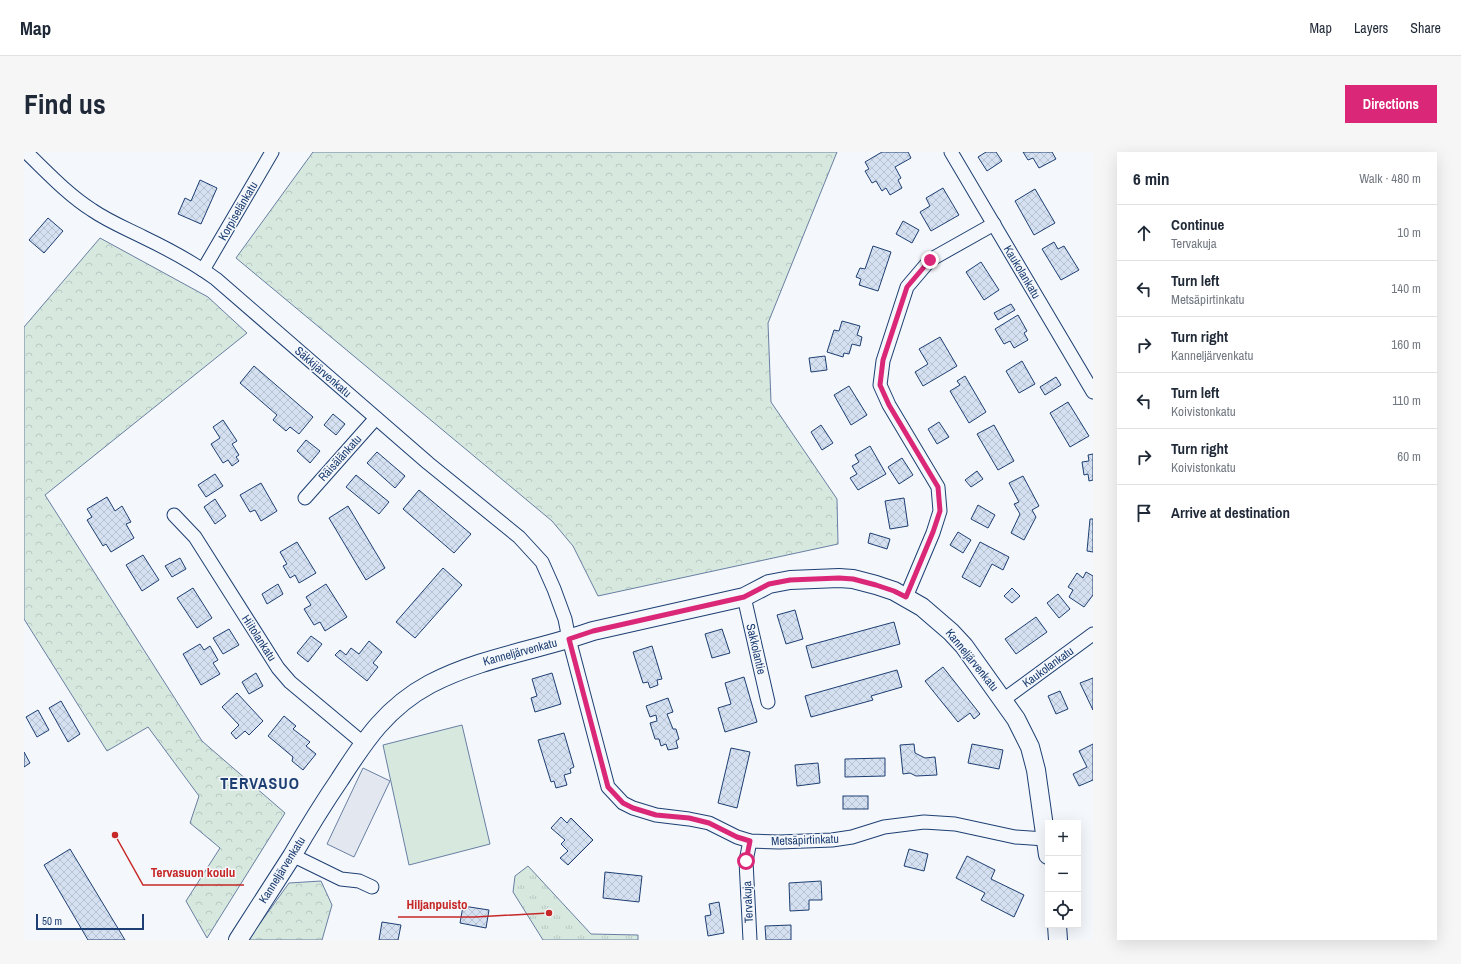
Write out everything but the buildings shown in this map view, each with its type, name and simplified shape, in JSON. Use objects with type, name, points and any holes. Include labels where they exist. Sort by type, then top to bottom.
[{"type":"street","name":"Säkkijärvenkatu","points":[[26,152],[68,193],[92,210],[117,225],[160,246],[203,270],[222,284],[428,463],[519,537],[542,562],[565,619],[569,639]]},
{"type":"street","name":"Korpiselänkatu","points":[[203,270],[272,152]]},
{"type":"street","name":"Kaukolankatu","points":[[951,152],[994,224],[1090,377],[1093,392]]},
{"type":"street","points":[[906,597],[938,518],[940,511],[938,487],[889,405],[880,385],[883,360],[907,287],[930,260],[994,224]]},
{"type":"street","name":"Räisälänkatu","points":[[305,498],[376,418]]},
{"type":"street","name":"Hiitolankatu","points":[[174,515],[195,537],[278,668],[296,687],[363,743]]},
{"type":"street","name":"Kanneljärvenkatu","points":[[238,940],[363,743],[375,728],[395,708],[415,694],[429,685],[469,667],[593,631],[744,597],[769,584],[790,580],[839,578],[853,579],[876,585],[906,597],[951,632],[964,646],[1003,700],[1016,719],[1030,746],[1036,770],[1045,839]]},
{"type":"street","name":"Sakkolantie","points":[[744,597],[768,702]]},
{"type":"street","name":"Kaukolankatu","points":[[1003,700],[1093,634]]},
{"type":"street","name":"Metsäpirtinkatu","points":[[569,639],[608,787],[623,803],[633,808],[656,815],[689,818],[709,823],[737,837],[750,841],[779,842],[832,840],[852,837],[884,827],[924,822],[955,824],[1015,837],[1045,847]]},
{"type":"street","name":"Tervakuja","points":[[750,841],[746,861],[750,940]]},
{"type":"street","points":[[292,855],[341,879],[359,881],[372,887]]},
{"type":"street","points":[[1057,928],[1058,940]]},
{"type":"green space","points":[[313,152],[837,152],[768,323],[771,402],[837,499],[838,544],[598,596],[573,546],[552,521],[236,258]]},
{"type":"green space","points":[[100,238],[208,297],[247,333],[45,495],[202,741],[285,813],[207,938],[186,901],[220,848],[190,823],[199,796],[148,727],[107,751],[24,619],[24,327]]},
{"type":"green space","points":[[462,725],[490,844],[409,865],[383,745]]},
{"type":"green space","points":[[528,866],[591,934],[638,935],[638,940],[543,940],[513,892],[515,876]]},
{"type":"green space","points":[[321,881],[332,905],[322,940],[248,940],[289,883]]},
{"type":"shaded area","points":[[363,768],[390,781],[354,857],[327,844]]},
{"type":"place","name":"Tervasuon koulu","points":[[115,835]]},
{"type":"place","name":"Hiljanpuisto","points":[[549,913]]},
{"type":"district","name":"TERVASUO","points":[[260,783]]},
{"type":"route","points":[[746,861],[750,841],[737,837],[709,823],[689,818],[656,815],[633,808],[623,803],[608,787],[569,639],[593,631],[744,597],[769,584],[790,580],[825,578],[853,579],[894,591],[906,597],[933,532],[940,511],[938,487],[889,405],[880,385],[883,360],[907,287],[930,260]]}]
